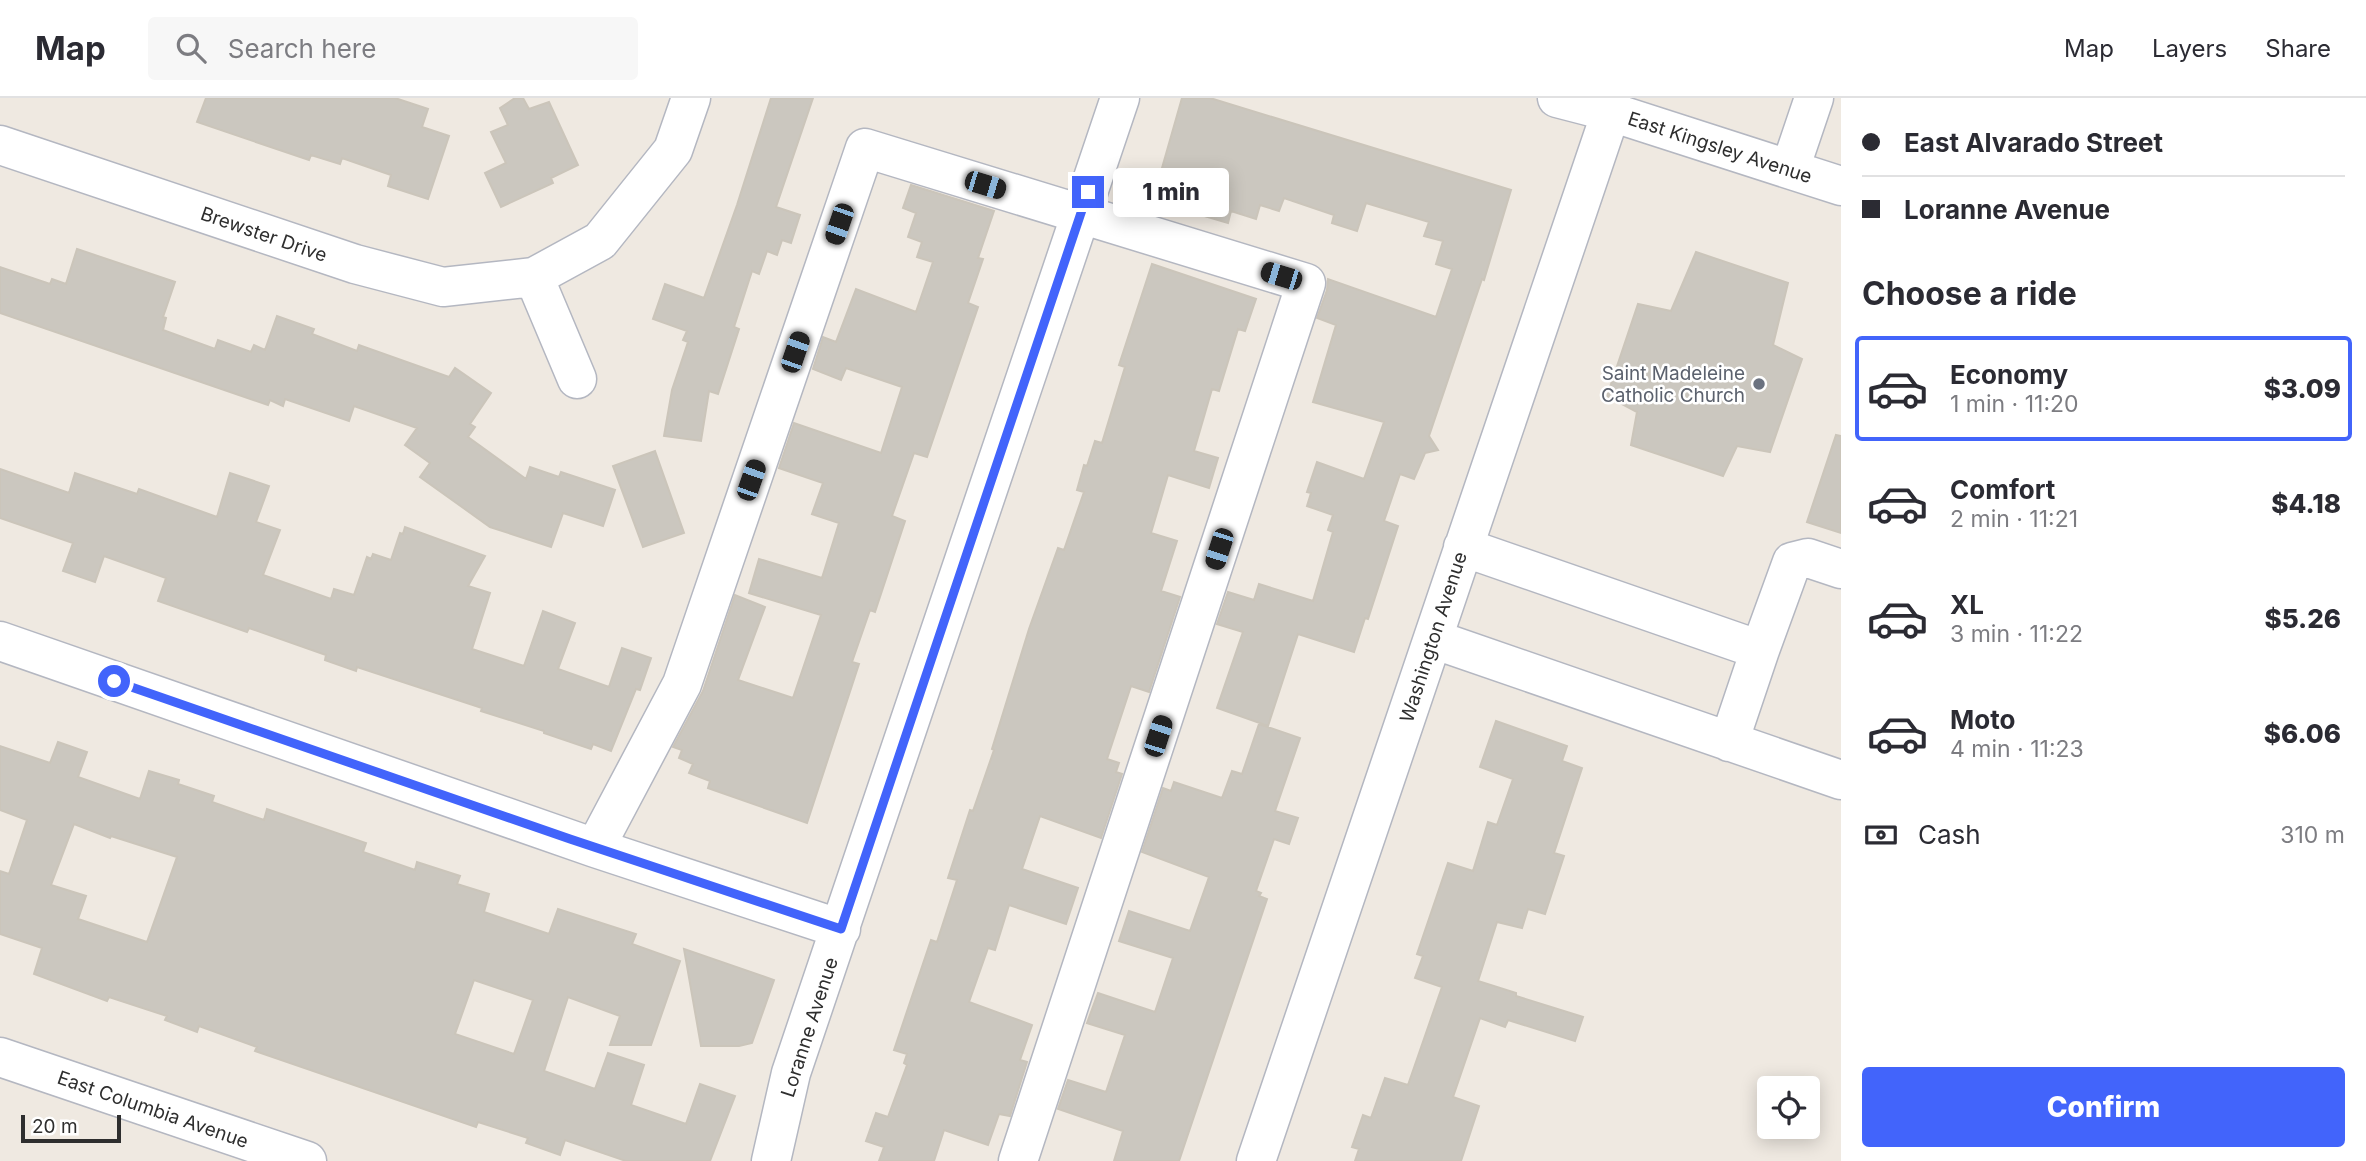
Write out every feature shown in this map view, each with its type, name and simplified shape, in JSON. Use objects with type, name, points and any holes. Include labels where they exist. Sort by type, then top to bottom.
[{"type":"street","points":[[577,379],[534,276],[600,241],[673,150],[691,98]]},
{"type":"street","name":"Loranne Avenue","points":[[771,1161],[791,1073],[1120,98]]},
{"type":"street","name":"East Kingsley Avenue","points":[[1558,98],[1841,186]]},
{"type":"street","points":[[1790,169],[1814,98]]},
{"type":"street","name":"Washington Avenue","points":[[1256,1161],[1611,113]]},
{"type":"street","name":"Brewster Drive","points":[[0,145],[355,264],[443,287],[534,276]]},
{"type":"street","points":[[595,848],[682,684],[865,148],[1306,283],[1018,1161]]},
{"type":"street","points":[[1463,547],[1760,650]]},
{"type":"street","points":[[1729,742],[1792,562],[1808,558],[1841,569]]},
{"type":"street","points":[[1433,639],[1841,780]]},
{"type":"street","points":[[0,641],[595,848],[841,929]]},
{"type":"street","name":"East Columbia Avenue","points":[[0,1057],[307,1161]]},
{"type":"building","points":[[206,98],[395,98],[428,109],[422,127],[449,136],[428,199],[388,186],[391,175],[342,158],[340,164],[311,155],[309,160],[197,122]]},
{"type":"building","points":[[515,98],[523,98],[529,109],[549,102],[578,165],[551,178],[553,183],[501,207],[485,173],[506,163],[491,132],[508,125],[500,108]]},
{"type":"building","points":[[771,98],[813,98],[776,207],[800,215],[791,243],[782,240],[777,255],[767,251],[759,274],[752,271],[734,327],[739,329],[718,394],[709,391],[701,441],[664,436],[672,390],[688,342],[683,340],[687,331],[653,319],[665,284],[704,298]]},
{"type":"building","points":[[1182,98],[1210,98],[1511,190],[1484,280],[1482,279],[1429,436],[1438,450],[1425,453],[1414,479],[1400,474],[1384,521],[1398,526],[1368,619],[1365,618],[1354,652],[1298,634],[1268,726],[1217,708],[1243,632],[1217,624],[1228,592],[1254,600],[1259,584],[1313,601],[1333,532],[1328,530],[1333,515],[1307,506],[1311,493],[1307,492],[1317,462],[1364,479],[1384,422],[1313,402],[1336,325],[1317,318],[1328,279],[1436,317],[1452,269],[1436,264],[1443,241],[1424,236],[1429,222],[1366,203],[1357,231],[1332,223],[1334,215],[1284,198],[1279,211],[1260,205],[1256,219],[1231,211],[1228,223],[1191,212],[1197,194],[1158,182]]},
{"type":"building","points":[[911,185],[994,211],[978,258],[983,259],[968,303],[978,307],[927,457],[914,453],[892,516],[905,521],[875,612],[870,610],[852,662],[859,664],[807,823],[708,788],[710,781],[689,773],[693,764],[679,758],[682,750],[673,747],[703,691],[735,595],[765,607],[738,680],[793,698],[821,615],[749,593],[759,559],[822,578],[839,523],[812,514],[823,483],[779,468],[794,423],[881,453],[902,387],[846,368],[841,380],[813,369],[823,337],[836,342],[856,289],[916,312],[933,262],[917,257],[922,242],[908,237],[916,213],[903,208]]},
{"type":"building","points":[[77,249],[175,282],[163,317],[166,318],[163,330],[215,349],[218,340],[251,352],[254,345],[265,350],[277,316],[314,329],[312,334],[357,351],[359,345],[449,377],[455,368],[491,393],[470,424],[475,427],[468,437],[526,479],[530,467],[559,477],[561,472],[615,490],[603,526],[563,513],[551,547],[490,527],[420,477],[430,463],[405,445],[417,428],[354,406],[349,421],[285,399],[283,406],[270,400],[268,405],[0,313],[0,267],[50,284],[52,279],[66,284]]},
{"type":"building","points":[[1696,252],[1788,283],[1773,345],[1802,359],[1770,452],[1737,446],[1723,476],[1631,445],[1637,412],[1607,396],[1638,304],[1671,311]]},
{"type":"building","points":[[1152,264],[1256,299],[1245,331],[1238,329],[1219,391],[1212,389],[1194,451],[1218,458],[1209,488],[1168,475],[1151,533],[1177,541],[1161,591],[1180,597],[1149,692],[1131,686],[1107,759],[1119,763],[1116,772],[1122,774],[1101,838],[1040,816],[1022,869],[1078,888],[1066,924],[1009,905],[995,950],[988,948],[969,1002],[1032,1025],[1020,1060],[1027,1062],[1010,1116],[999,1114],[988,1145],[944,1130],[934,1161],[879,1161],[884,1147],[866,1141],[876,1113],[888,1117],[907,1065],[904,1063],[907,1054],[894,1050],[931,940],[937,942],[957,880],[948,878],[970,810],[973,811],[994,750],[992,749],[1029,629],[1058,548],[1064,550],[1084,492],[1077,490],[1084,465],[1087,466],[1095,441],[1102,443],[1125,367],[1119,365]]},
{"type":"building","points":[[1836,435],[1841,436],[1841,533],[1807,522]]},
{"type":"building","points":[[655,451],[684,533],[643,547],[613,466]]},
{"type":"building","points":[[0,469],[69,493],[75,473],[137,494],[139,489],[217,517],[230,473],[269,486],[256,522],[280,530],[263,575],[331,599],[334,589],[354,595],[367,557],[371,559],[373,554],[391,560],[400,533],[403,534],[405,527],[485,556],[468,586],[490,593],[472,649],[524,666],[543,611],[575,623],[558,669],[609,687],[622,648],[651,658],[640,690],[636,689],[611,751],[593,744],[591,749],[481,711],[482,708],[357,667],[356,671],[325,660],[326,655],[249,628],[247,632],[158,601],[166,578],[104,556],[95,582],[63,571],[73,543],[0,518]]},
{"type":"building","points":[[1496,721],[1567,746],[1562,761],[1582,768],[1554,853],[1564,856],[1545,914],[1528,909],[1522,928],[1497,922],[1478,981],[1583,1017],[1575,1041],[1508,1020],[1505,1027],[1480,1018],[1453,1097],[1479,1106],[1461,1161],[1355,1161],[1359,1149],[1352,1147],[1363,1115],[1371,1118],[1385,1078],[1408,1085],[1442,987],[1415,978],[1423,956],[1417,954],[1448,863],[1473,871],[1488,822],[1497,825],[1513,779],[1480,767]]},
{"type":"building","points":[[1259,724],[1300,738],[1275,811],[1298,818],[1289,844],[1274,839],[1256,891],[1261,893],[1259,896],[1267,899],[1179,1161],[1114,1161],[1123,1131],[1058,1109],[1068,1080],[1106,1092],[1125,1035],[1087,1023],[1098,993],[1155,1012],[1173,958],[1119,941],[1129,911],[1190,931],[1209,877],[1142,852],[1163,788],[1171,791],[1174,782],[1222,798],[1232,771],[1242,774]]},
{"type":"building","points":[[58,742],[87,752],[78,777],[140,799],[149,771],[179,780],[178,784],[214,796],[212,802],[264,820],[267,809],[366,843],[363,852],[415,870],[417,862],[460,876],[457,884],[489,894],[484,912],[549,934],[558,909],[636,934],[632,944],[680,961],[651,1045],[610,1045],[620,1016],[568,997],[544,1071],[595,1089],[608,1053],[644,1065],[631,1105],[686,1124],[700,1084],[735,1096],[710,1161],[626,1161],[565,1140],[560,1155],[526,1143],[528,1138],[478,1122],[476,1127],[255,1051],[257,1047],[199,1026],[197,1032],[165,1020],[167,1016],[109,997],[107,1001],[34,974],[42,948],[0,934],[0,871],[9,874],[27,820],[0,810],[0,746],[50,763]],"holes":[[[74,824],[110,838],[111,836],[177,857],[147,942],[78,919],[86,896],[51,885]],[[474,980],[533,1000],[514,1054],[455,1034]]]},
{"type":"building","points":[[684,949],[774,980],[752,1043],[739,1046],[701,1046]]},
{"type":"place","name":"Saint Madeleine Catholic Church","points":[[1759,384]]},
{"type":"route","points":[[114,681],[570,839],[841,929],[1088,192]]}]
